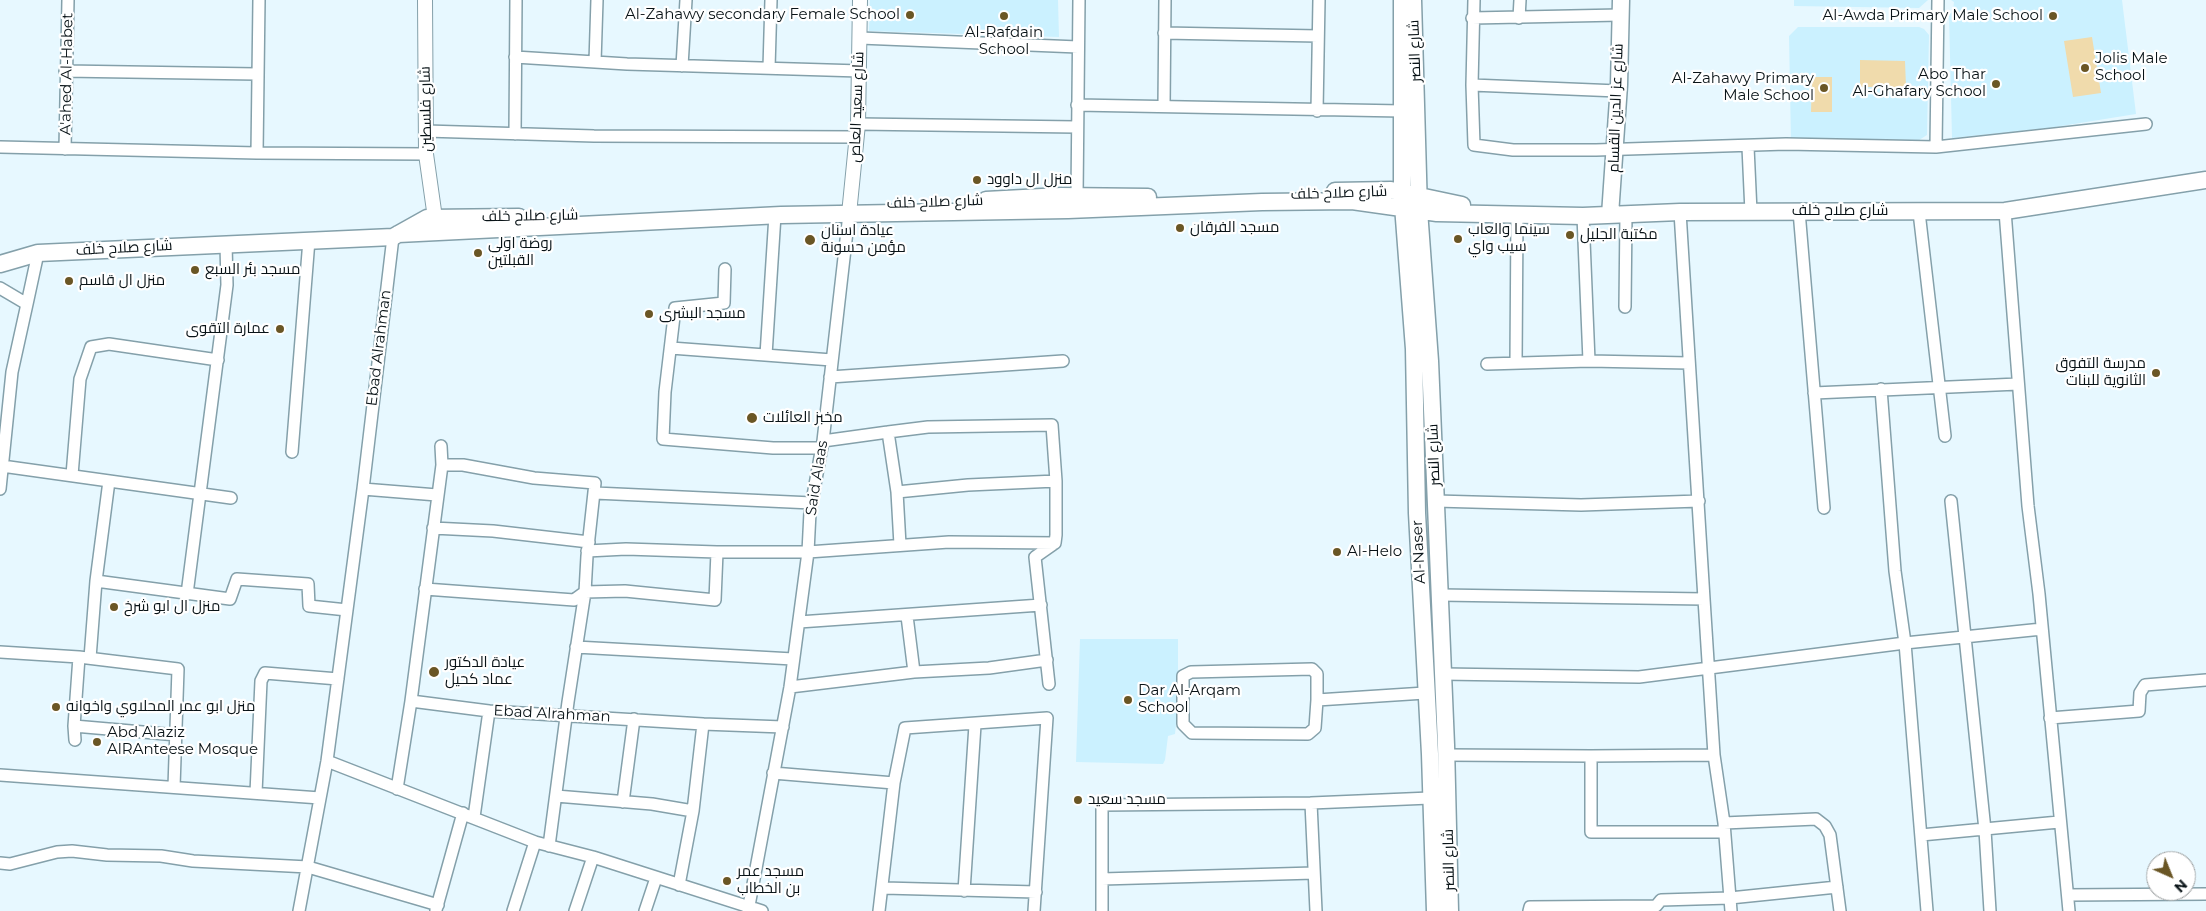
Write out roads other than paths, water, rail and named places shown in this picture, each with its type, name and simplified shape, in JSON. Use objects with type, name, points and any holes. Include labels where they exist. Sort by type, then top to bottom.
[{"type":"main road","name":"شارع النصر","points":[[1402,0],[1402,193]]},
{"type":"main road","name":"شارع النصر","points":[[1413,0],[1414,206],[1430,362],[1446,754],[1450,911]]},
{"type":"main road","name":"شارع عز الدين القسام","points":[[1618,215],[1616,148],[1620,8]]},
{"type":"main road","name":"شارع صلاح خلف","points":[[395,235],[427,218],[1352,201],[1414,206],[1445,213],[1472,212],[1516,215],[1583,216],[1680,212],[1799,211],[2005,211],[2206,180]]},
{"type":"main road","name":"شارع صلاح خلف","points":[[0,264],[38,252],[309,240],[775,215],[1077,196],[1180,197],[1349,190],[1391,190],[1402,193]]},
{"type":"main road","name":"Al-Naser","points":[[1402,193],[1414,206],[1417,513],[1425,693],[1430,754],[1435,911]]},
{"type":"street","name":"A'ahed Al-Habet","points":[[65,149],[67,112],[65,70],[68,0]]},
{"type":"street","points":[[257,153],[256,74],[259,0]]},
{"type":"street","name":"شارع فلسطين","points":[[425,0],[426,154],[435,218]]},
{"type":"street","points":[[515,134],[516,0]]},
{"type":"street","points":[[595,62],[597,0]]},
{"type":"street","points":[[682,66],[686,0]]},
{"type":"street","points":[[769,68],[771,0]]},
{"type":"street","name":"شارع سعيد العاص","points":[[850,210],[858,130],[860,0]]},
{"type":"street","points":[[1077,196],[1076,127],[1079,0]]},
{"type":"street","points":[[1164,106],[1165,0]]},
{"type":"street","points":[[1317,111],[1319,0]]},
{"type":"street","points":[[1474,0],[1472,18],[1474,145],[1513,150],[1748,147],[1786,144],[1936,147],[2146,124]]},
{"type":"street","points":[[1519,18],[1520,0]]},
{"type":"street","points":[[1936,147],[1938,0]]},
{"type":"street","points":[[1472,18],[1519,18],[1620,8]]},
{"type":"street","points":[[1164,33],[1318,36]]},
{"type":"street","points":[[860,38],[1078,47]]},
{"type":"street","points":[[515,57],[682,66],[860,71]]},
{"type":"street","points":[[65,70],[256,74]]},
{"type":"street","points":[[1472,85],[1618,91]]},
{"type":"street","points":[[1077,105],[1256,107],[1317,111],[1402,111]]},
{"type":"street","points":[[426,131],[515,134],[1076,127]]},
{"type":"street","points":[[0,147],[257,153],[426,154]]},
{"type":"street","points":[[1748,147],[1751,212]]},
{"type":"street","name":"Said Alaas","points":[[748,909],[790,687],[808,552],[812,503],[822,445],[850,210]]},
{"type":"street","points":[[1799,211],[1824,508]]},
{"type":"street","points":[[2005,211],[2018,384],[2069,911]]},
{"type":"street","points":[[1680,212],[1714,754],[1724,828],[1731,911]]},
{"type":"street","points":[[1919,212],[1945,436]]},
{"type":"street","points":[[766,355],[775,215]]},
{"type":"street","points":[[1516,215],[1516,363]]},
{"type":"street","points":[[1618,215],[1626,307]]},
{"type":"street","points":[[1583,216],[1589,361]]},
{"type":"street","name":"Ebad Alrahman","points":[[299,911],[327,761],[395,235]]},
{"type":"street","points":[[292,452],[309,240]]},
{"type":"street","points":[[187,594],[227,285],[226,244]]},
{"type":"street","points":[[0,489],[12,372],[38,252]]},
{"type":"street","points":[[725,269],[724,303],[675,308],[664,392],[663,439],[773,448],[822,445],[888,432],[928,427],[1052,425],[1056,482],[1055,543]]},
{"type":"street","points":[[0,288],[27,304]]},
{"type":"street","points":[[72,476],[80,379],[91,347],[109,344],[218,360]]},
{"type":"street","points":[[671,348],[832,360]]},
{"type":"street","points":[[830,377],[1063,361]]},
{"type":"street","points":[[1488,364],[1589,361],[1689,363]]},
{"type":"street","points":[[1814,393],[2018,384]]},
{"type":"street","points":[[1881,389],[1895,571],[1905,643],[1927,911]]},
{"type":"street","points":[[888,432],[897,492],[900,545]]},
{"type":"street","points":[[397,789],[411,701],[442,465],[441,446]]},
{"type":"street","points":[[442,465],[463,465],[534,478],[595,483],[585,592],[566,715],[549,846]]},
{"type":"street","points":[[2,466],[230,498]]},
{"type":"street","points":[[74,740],[74,726],[109,481]]},
{"type":"street","points":[[897,492],[968,485],[1056,482]]},
{"type":"street","points":[[363,489],[437,495]]},
{"type":"street","points":[[595,493],[812,503]]},
{"type":"street","points":[[1436,502],[1581,505],[1699,501]]},
{"type":"street","points":[[1951,501],[1985,830],[1990,911]]},
{"type":"street","points":[[433,528],[494,531],[588,546],[717,552],[808,552],[949,542],[1055,543]]},
{"type":"street","points":[[1049,684],[1035,558],[1055,543]]},
{"type":"street","points":[[425,589],[574,600],[585,592],[625,591],[714,600],[717,552]]},
{"type":"street","points":[[96,581],[230,599],[236,579],[308,584],[309,606],[347,610]]},
{"type":"street","points":[[1440,595],[1704,599]]},
{"type":"street","points":[[799,622],[908,616],[1041,605]]},
{"type":"street","points":[[908,616],[914,672]]},
{"type":"street","points":[[1443,674],[1638,677],[1905,643],[2042,629]]},
{"type":"street","points":[[576,647],[793,659]]},
{"type":"street","points":[[0,652],[84,658],[178,669],[174,787]]},
{"type":"street","points":[[790,687],[914,672],[989,668],[1047,660]]},
{"type":"street","points":[[1312,669],[1317,674],[1317,700],[1315,728],[1308,734],[1192,734],[1183,724],[1183,676],[1191,672],[1312,669]]},
{"type":"street","points":[[256,793],[261,681],[265,673],[338,679]]},
{"type":"street","points":[[2050,718],[2139,712],[2140,693],[2145,685],[2206,680]]},
{"type":"street","points":[[1317,700],[1425,693]]},
{"type":"street","name":"Ebad Alrahman","points":[[411,701],[488,711],[783,727]]},
{"type":"street","points":[[0,863],[10,864],[57,852],[72,851],[107,855],[161,856],[193,861],[308,867],[437,908],[468,815],[488,711]]},
{"type":"street","points":[[879,911],[884,888],[894,784],[905,728],[975,725],[1048,718],[1034,911]]},
{"type":"street","points":[[623,802],[634,719]]},
{"type":"street","points":[[679,886],[693,811],[703,724]]},
{"type":"street","points":[[964,891],[975,725]]},
{"type":"street","points":[[74,726],[177,735]]},
{"type":"street","points":[[1446,754],[1591,756],[1714,754]]},
{"type":"street","points":[[1591,756],[1591,832],[1724,828],[1816,819],[1830,835],[1840,911]]},
{"type":"street","points":[[327,761],[536,842],[593,857],[748,909],[762,911]]},
{"type":"street","points":[[773,773],[894,784]]},
{"type":"street","points":[[0,775],[320,798]]},
{"type":"street","points":[[556,796],[693,811]]},
{"type":"street","points":[[1102,911],[1102,805],[1311,803],[1430,798]]},
{"type":"street","points":[[1311,803],[1316,911]]},
{"type":"street","points":[[1921,836],[2059,822]]},
{"type":"street","points":[[514,911],[536,842]]},
{"type":"street","points":[[575,911],[593,857]]},
{"type":"street","points":[[1102,879],[1314,873]]},
{"type":"street","points":[[645,911],[656,878]]},
{"type":"street","points":[[1529,911],[1530,907],[1656,906],[1661,900],[1730,898],[1837,887]]},
{"type":"street","points":[[884,888],[1036,892]]},
{"type":"street","points":[[2068,896],[2206,894]]},
{"type":"place","name":"Al-Zahawy secondary Female School","points":[[910,15]]},
{"type":"place","name":"Al-Rafdain School","points":[[1004,16]]},
{"type":"place","name":"Al-Awda Primary Male School","points":[[2053,16]]},
{"type":"place","name":"Jolis Male School","points":[[2085,68]]},
{"type":"place","name":"Abo Thar Al-Ghafary School","points":[[1996,84]]},
{"type":"place","name":"Al-Zahawy Primary Male School","points":[[1824,88]]},
{"type":"place","name":"منزل ال داوود","points":[[977,180]]},
{"type":"place","name":"مسجد الفرقان","points":[[1180,228]]},
{"type":"place","name":"مكتبة الجليل","points":[[1570,235]]},
{"type":"place","name":"سينما والعاب سيب واي","points":[[1458,239]]},
{"type":"place","name":"عيادة اسنان مؤمن حسونة","points":[[810,240]]},
{"type":"place","name":"روضة اولى القبلتين","points":[[478,253]]},
{"type":"place","name":"مسجد بئر السبع","points":[[195,270]]},
{"type":"place","name":"منزل ال قاسم","points":[[69,281]]},
{"type":"place","name":"مسجد البشرى","points":[[649,314]]},
{"type":"place","name":"عمارة التقوى","points":[[280,329]]},
{"type":"place","name":"مدرسة التفوق الثانوية للبنات","points":[[2156,373]]},
{"type":"place","name":"مخبز العائلات","points":[[752,418]]},
{"type":"place","name":"Al-Helo","points":[[1337,552]]},
{"type":"place","name":"منزل ال ابو شرخ","points":[[114,607]]},
{"type":"place","name":"عيادة الدكتور عماد كحيل","points":[[434,672]]},
{"type":"place","name":"Dar Al-Arqam School","points":[[1128,700]]},
{"type":"place","name":"منزل ابو عمر المحلاوي واخوانه","points":[[56,707]]},
{"type":"place","name":"Abd Alaziz AlRAnteese Mosque","points":[[97,742]]},
{"type":"place","name":"مسجد سعيد","points":[[1078,800]]},
{"type":"place","name":"مسجد عمر بن الخطاب","points":[[727,881]]}]
